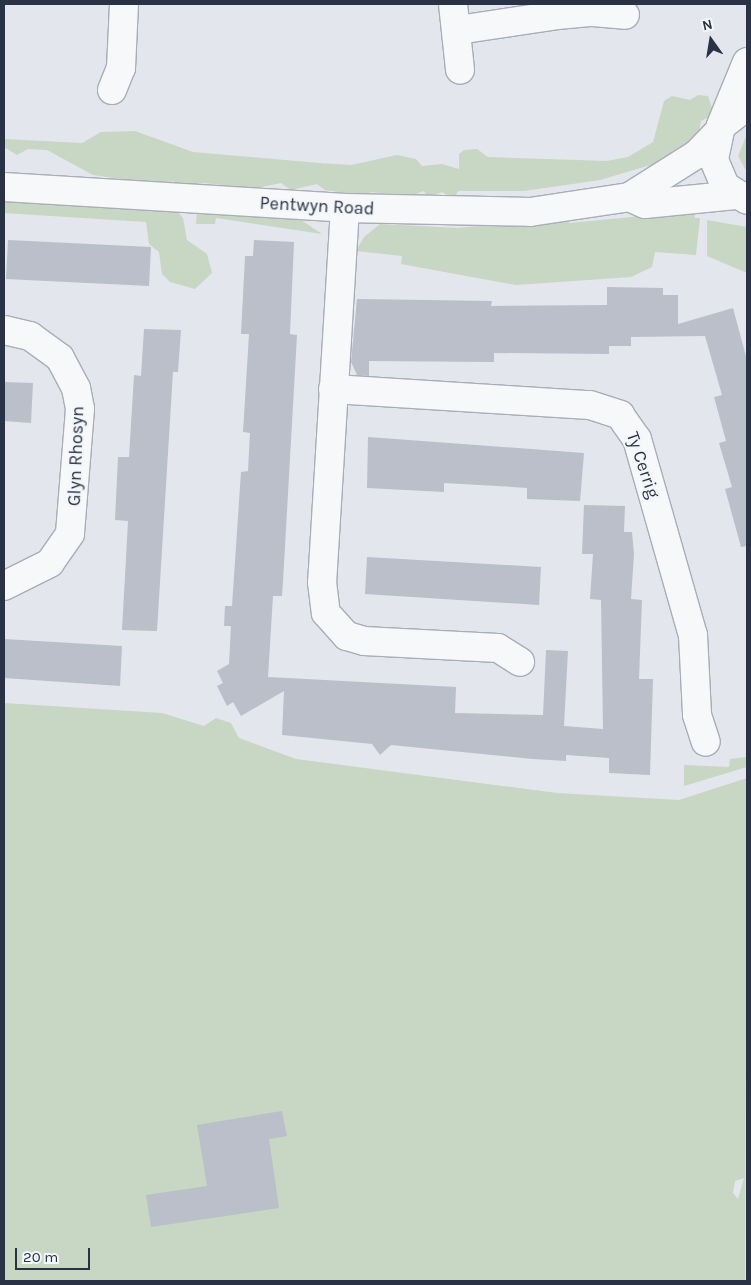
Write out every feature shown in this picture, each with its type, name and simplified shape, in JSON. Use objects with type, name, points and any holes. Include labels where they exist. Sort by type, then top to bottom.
[{"type":"street","points":[[112,90],[120,68],[124,4]]},
{"type":"street","points":[[452,4],[458,30],[460,70]]},
{"type":"street","points":[[458,30],[566,14],[625,16]]},
{"type":"street","points":[[719,129],[747,62]]},
{"type":"street","name":"Pentwyn Road","points":[[4,186],[345,208],[530,212],[629,198],[697,154],[719,129],[747,106]]},
{"type":"street","name":"Pentwyn Road","points":[[719,129],[714,160],[721,180],[742,199]]},
{"type":"street","name":"Pentwyn Road","points":[[629,198],[646,204],[742,199]]},
{"type":"street","points":[[345,208],[322,582],[326,613],[347,636],[364,641],[498,648],[520,662]]},
{"type":"street","name":"Glyn Rhosyn","points":[[4,330],[30,336],[60,358],[76,388],[80,409],[70,534],[50,563],[4,586]]},
{"type":"street","name":"Ty Cerrig","points":[[333,390],[590,405],[620,415],[637,439],[693,635],[697,716],[706,742]]},
{"type":"green space","points":[[698,95],[708,96],[714,114],[701,121],[698,138],[654,169],[647,166],[600,180],[524,191],[458,191],[454,199],[442,192],[430,197],[423,191],[410,197],[372,192],[360,195],[325,190],[317,184],[291,190],[281,183],[252,189],[205,183],[183,186],[173,181],[163,185],[93,175],[47,150],[28,149],[17,155],[4,147],[4,139],[82,143],[101,132],[135,131],[193,152],[319,163],[351,165],[397,155],[416,159],[422,166],[442,164],[459,169],[459,154],[464,150],[477,149],[488,157],[607,161],[628,157],[653,142],[664,101],[672,96],[690,100]]},
{"type":"green space","points":[[747,134],[747,172],[738,156]]},
{"type":"green space","points":[[4,201],[174,208],[183,218],[187,240],[207,254],[212,273],[195,289],[170,282],[162,274],[159,252],[149,244],[146,222],[4,213]]},
{"type":"green space","points":[[694,211],[695,218],[700,218],[696,255],[655,252],[652,267],[631,277],[516,285],[401,264],[402,256],[356,251],[364,237],[380,224],[458,228],[559,218],[570,223]]},
{"type":"green space","points":[[197,212],[298,218],[322,234],[216,218],[215,224],[196,224]]},
{"type":"green space","points":[[707,220],[747,227],[747,273],[707,256]]},
{"type":"green space","points":[[4,703],[162,713],[204,726],[216,718],[231,723],[239,738],[296,759],[557,793],[679,800],[747,778],[745,1281],[4,1281]],"holes":[[[744,1178],[738,1199],[733,1193],[735,1181]]]},
{"type":"green space","points":[[747,757],[747,767],[684,786],[684,765],[729,767],[730,759]]},
{"type":"building","points":[[8,240],[151,247],[149,286],[6,279]]},
{"type":"building","points":[[254,240],[294,242],[290,334],[297,335],[282,596],[273,596],[268,677],[456,687],[455,713],[543,715],[546,650],[568,651],[564,726],[603,729],[601,600],[590,599],[593,554],[582,554],[584,505],[625,506],[624,532],[632,532],[634,554],[631,599],[642,600],[639,679],[653,679],[650,775],[609,773],[609,758],[566,755],[566,761],[391,745],[380,755],[372,744],[282,735],[284,691],[241,716],[233,702],[227,706],[217,686],[223,683],[217,671],[229,664],[231,626],[224,626],[225,606],[232,606],[241,472],[248,471],[250,433],[243,432],[249,334],[241,334],[245,256],[253,256]]},
{"type":"building","points":[[607,287],[663,288],[663,295],[678,295],[678,324],[733,308],[747,360],[747,546],[741,547],[725,489],[732,487],[719,443],[726,441],[714,397],[722,395],[705,336],[631,337],[631,346],[609,346],[609,354],[494,353],[494,362],[369,361],[369,376],[357,375],[351,362],[357,299],[492,301],[491,306],[607,305]]},
{"type":"building","points":[[144,329],[181,330],[178,372],[173,372],[157,631],[122,630],[128,521],[115,520],[118,457],[129,457],[134,375],[141,376]]},
{"type":"building","points":[[4,382],[33,383],[31,423],[4,421]]},
{"type":"building","points":[[368,437],[584,453],[580,501],[527,499],[527,488],[497,486],[444,483],[444,492],[367,488]]},
{"type":"building","points":[[367,557],[541,567],[539,605],[365,594]]},
{"type":"building","points":[[4,639],[122,646],[120,686],[4,678]]},
{"type":"building","points":[[282,1111],[287,1136],[269,1139],[279,1208],[151,1227],[146,1195],[207,1186],[197,1125]]}]
